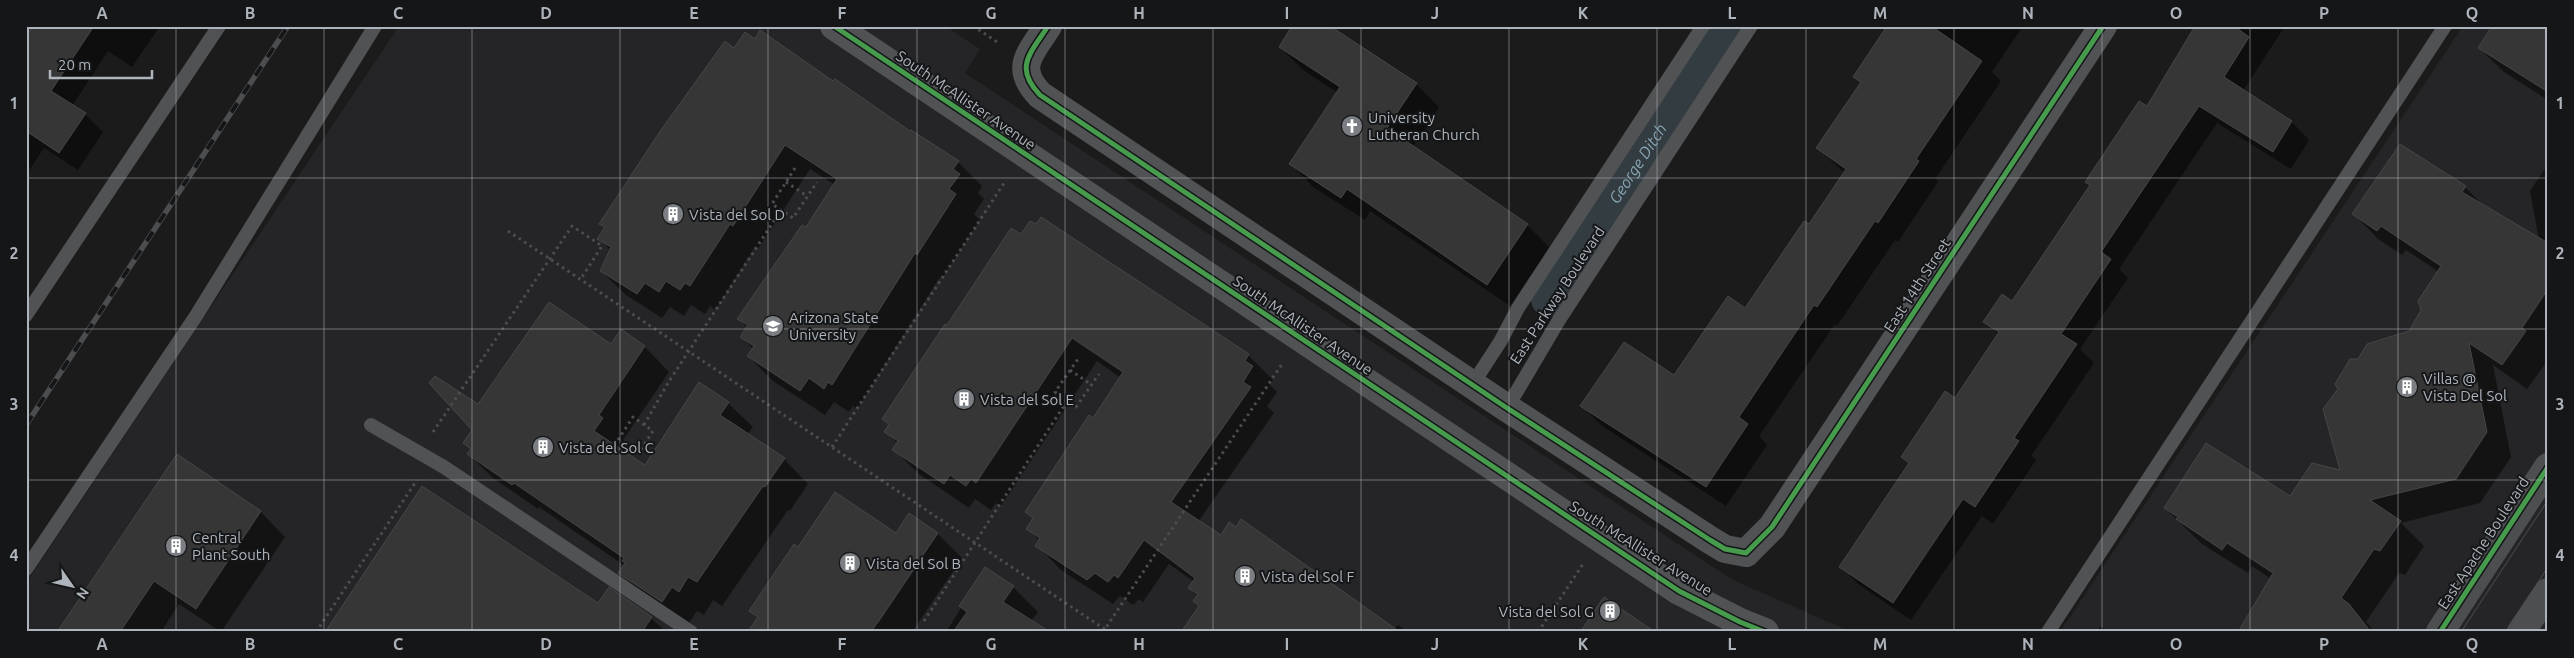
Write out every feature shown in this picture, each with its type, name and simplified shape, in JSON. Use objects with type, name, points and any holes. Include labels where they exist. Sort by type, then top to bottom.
[{"type":"main road","name":"East Apache Boulevard","points":[[2440,632],[2548,468]]},
{"type":"main road","points":[[2522,632],[2548,592]]},
{"type":"street","name":"South McAllister Avenue","points":[[834,26],[1679,590],[1740,622],[1765,632]]},
{"type":"street","points":[[1048,26],[1026,61],[1025,72],[1029,83],[1040,95],[1507,408]]},
{"type":"street","name":"East 14th Street","points":[[1507,408],[1710,540],[1725,549],[1746,553],[1772,527],[2103,26]]},
{"type":"lane","points":[[26,316],[220,26]]},
{"type":"lane","points":[[26,569],[196,316],[375,26]]},
{"type":"lane","name":"East Parkway Boulevard","points":[[1472,385],[1500,342],[1518,308],[1703,26]]},
{"type":"lane","name":"East Parkway Boulevard","points":[[1507,408],[1558,320],[1752,26]]},
{"type":"lane","points":[[2048,632],[2445,26]]},
{"type":"lane","points":[[371,425],[444,467],[691,632]]},
{"type":"path","points":[[795,168],[772,204],[793,218],[817,182]]},
{"type":"path","points":[[831,447],[1009,175]]},
{"type":"path","points":[[786,182],[808,196]]},
{"type":"path","points":[[644,425],[668,383],[781,210]]},
{"type":"path","points":[[550,259],[572,226],[602,246],[580,280]]},
{"type":"path","points":[[508,231],[1109,632]]},
{"type":"path","points":[[1078,359],[1055,392],[1076,407],[1099,374]]},
{"type":"path","points":[[1104,630],[1285,360]]},
{"type":"path","points":[[1070,370],[1092,385]]},
{"type":"path","points":[[924,621],[1068,401]]},
{"type":"path","points":[[618,440],[633,417],[653,431],[638,454]]},
{"type":"path","points":[[1538,632],[1584,562]]},
{"type":"shaded area","name":"Arizona State University","points":[[399,26],[945,26],[980,49],[965,73],[1731,579],[1851,632],[26,632],[26,583]]},
{"type":"shaded area","points":[[2463,26],[2548,26],[2548,632],[2060,632]]},
{"type":"building","points":[[33,26],[94,26],[51,91],[86,113],[59,153],[26,131],[26,36]]},
{"type":"building","points":[[1292,26],[1330,26],[1417,83],[1387,128],[1528,224],[1487,285],[1347,189],[1341,198],[1289,164],[1340,87],[1279,47]]},
{"type":"building","points":[[1887,26],[1931,26],[1982,61],[1916,159],[1919,161],[1878,223],[1875,221],[1817,307],[1814,305],[1739,417],[1748,424],[1706,487],[1580,406],[1624,342],[1674,375],[1728,296],[1745,308],[1804,221],[1809,224],[1846,169],[1816,148],[1861,82],[1853,77]]},
{"type":"building","points":[[2195,26],[2234,26],[2249,37],[2224,77],[2292,121],[2273,152],[2199,106],[2101,252],[2111,259],[2061,334],[2077,344],[2014,438],[2019,441],[1975,507],[1963,499],[1893,603],[1839,567],[1909,463],[1901,457],[1945,391],[1955,398],[1999,332],[1983,322],[2002,294],[2012,301],[2090,185],[2085,182],[2139,101],[2147,106]]},
{"type":"building","points":[[2492,26],[2548,26],[2548,92],[2478,48]]},
{"type":"building","name":"Vista del Sol D","points":[[760,30],[833,81],[835,79],[910,131],[959,161],[953,169],[960,174],[949,189],[956,194],[917,255],[915,253],[832,385],[828,382],[824,389],[809,378],[800,391],[747,356],[754,346],[740,337],[748,325],[737,319],[802,225],[806,227],[837,179],[785,145],[733,226],[730,224],[690,286],[685,283],[680,290],[666,281],[659,292],[645,283],[637,294],[600,271],[611,247],[597,239],[605,227],[599,224],[661,130],[725,41],[734,48],[745,32],[755,39]]},
{"type":"building","name":"Villas @ Vista Del Sol","points":[[2400,144],[2466,186],[2462,192],[2548,243],[2548,289],[2522,328],[2526,331],[2502,365],[2469,343],[2487,432],[2456,479],[2370,500],[2401,521],[2380,551],[2374,549],[2341,598],[2349,604],[2371,632],[2238,632],[2273,573],[2227,543],[2222,550],[2176,519],[2178,517],[2164,508],[2206,443],[2290,496],[2312,463],[2340,470],[2323,409],[2338,389],[2335,384],[2350,359],[2358,359],[2367,344],[2409,331],[2421,310],[2418,301],[2441,266],[2381,226],[2377,231],[2352,214]]},
{"type":"building","name":"Vista del Sol E","points":[[1041,217],[1249,354],[1245,361],[1253,366],[1243,382],[1251,387],[1171,502],[1221,535],[1229,522],[1236,527],[1241,519],[1400,632],[1181,632],[1199,606],[1193,601],[1198,594],[1188,588],[1195,578],[1144,540],[1118,578],[1114,575],[1108,582],[1095,573],[1087,580],[1035,546],[1040,538],[1026,529],[1033,518],[1025,512],[1089,415],[1093,418],[1123,372],[1072,338],[976,483],[971,479],[966,486],[950,475],[944,484],[892,450],[898,441],[884,432],[889,424],[882,419],[1011,228],[1021,234],[1030,221],[1036,224]]},
{"type":"building","name":"Vista del Sol C","points":[[549,302],[611,344],[621,329],[645,346],[599,415],[603,418],[594,431],[645,465],[699,382],[729,402],[720,415],[785,458],[765,487],[763,486],[697,582],[688,577],[679,592],[672,587],[662,602],[618,573],[625,563],[622,561],[624,558],[514,483],[512,485],[467,454],[471,449],[463,443],[472,430],[429,383],[435,376],[478,404]]},
{"type":"building","name":"Central Plant South","points":[[177,454],[261,511],[196,609],[154,581],[120,632],[57,632]]},
{"type":"building","points":[[422,486],[598,603],[609,587],[652,617],[642,632],[325,632]]},
{"type":"building","name":"Vista del Sol B","points":[[835,492],[896,533],[909,513],[938,533],[871,632],[748,632],[758,617],[749,611],[794,544],[798,547]]},
{"type":"building","name":"Vista del Sol B","points":[[985,567],[1014,586],[1003,602],[1050,632],[953,632],[967,612],[959,606]]},
{"type":"building","name":"Vista del Sol G","points":[[1604,597],[1655,632],[1580,632]]},
{"type":"waterway","name":"George Ditch","points":[[1549,299],[1727,26]]},
{"type":"tram line","points":[[2461,632],[2548,500]]},
{"type":"tram line","points":[[2505,632],[2548,567]]},
{"type":"railway","points":[[26,425],[288,26]]},
{"type":"cycle path","points":[[834,26],[1679,591],[1740,622],[1765,632]]},
{"type":"cycle path","points":[[1048,26],[1031,52],[1026,68],[1027,76],[1040,95],[1507,408],[1710,540],[1725,549],[1746,553],[1772,527],[2103,26]]},
{"type":"cycle path","points":[[2440,632],[2548,467]]},
{"type":"place","name":"University Lutheran Church","points":[[1352,126]]},
{"type":"place","name":"Vista del Sol D","points":[[673,214]]},
{"type":"place","name":"Arizona State University","points":[[773,326]]},
{"type":"place","name":"Villas @ Vista Del Sol","points":[[2407,387]]},
{"type":"place","name":"Vista del Sol E","points":[[964,399]]},
{"type":"place","name":"Vista del Sol C","points":[[543,447]]},
{"type":"place","name":"Central Plant South","points":[[176,546]]},
{"type":"place","name":"Vista del Sol B","points":[[850,563]]},
{"type":"place","name":"Vista del Sol F","points":[[1245,576]]},
{"type":"place","name":"Vista del Sol G","points":[[1610,611]]}]
